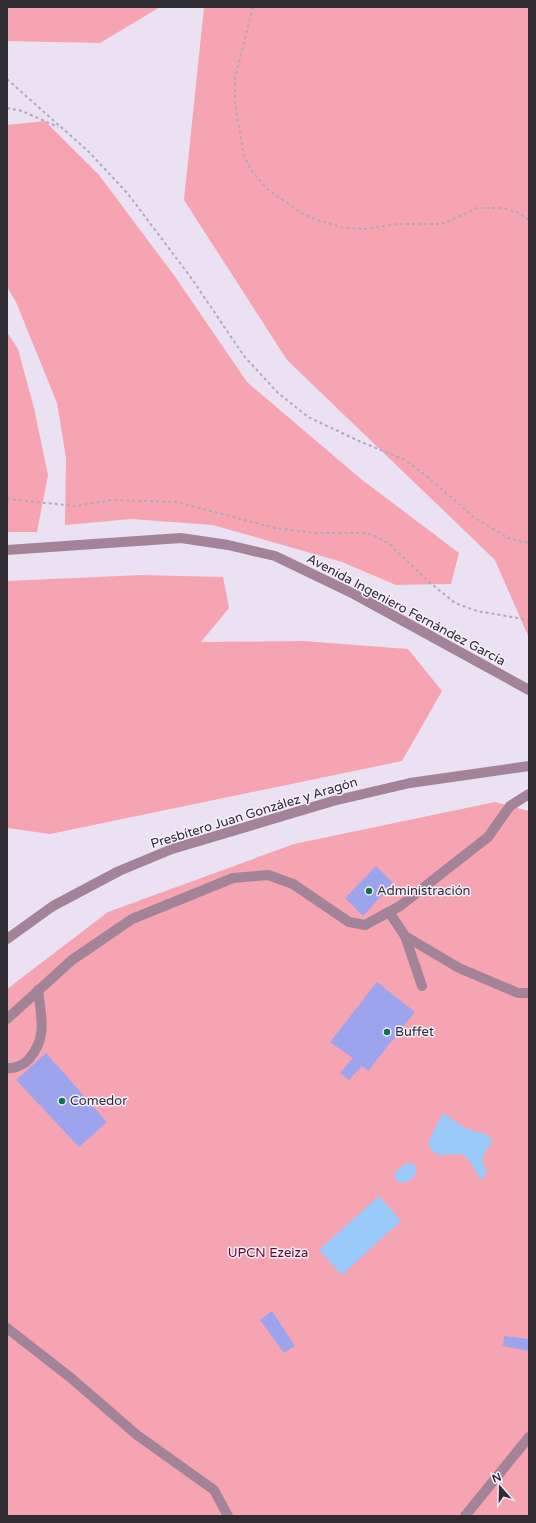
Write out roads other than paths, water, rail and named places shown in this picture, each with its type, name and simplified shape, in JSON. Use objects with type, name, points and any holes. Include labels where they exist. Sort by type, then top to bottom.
[{"type":"street","name":"Avenida Ingeniero Fernández García","points":[[7,550],[181,538],[228,545],[275,556],[354,594],[529,690]]},
{"type":"street","name":"Presbítero Juan González y Aragón","points":[[7,940],[52,906],[119,871],[172,850],[333,801],[410,782],[529,766]]},
{"type":"street","points":[[7,1019],[72,960],[132,919],[233,878],[268,875],[292,884],[349,922],[365,925],[400,906],[488,837],[510,806],[529,794]]},
{"type":"street","points":[[389,912],[405,936],[422,986]]},
{"type":"street","points":[[405,936],[459,968],[518,993],[529,992]]},
{"type":"street","points":[[7,1068],[13,1068],[24,1064],[37,1049],[42,1027],[38,990]]},
{"type":"street","points":[[7,1328],[71,1378],[137,1435],[214,1490],[228,1516]]},
{"type":"street","points":[[465,1516],[529,1437]]},
{"type":"water","points":[[444,1113],[468,1129],[485,1133],[493,1141],[485,1152],[483,1158],[484,1166],[487,1171],[484,1178],[481,1179],[471,1163],[461,1154],[439,1155],[431,1150],[428,1142]]},
{"type":"water","points":[[406,1163],[414,1164],[417,1171],[410,1180],[398,1182],[395,1179],[395,1172]]},
{"type":"water","points":[[379,1196],[401,1221],[342,1275],[319,1250]]},
{"type":"place","name":"Administración","points":[[369,891]]},
{"type":"place","name":"Buffet","points":[[387,1032]]},
{"type":"place","name":"Comedor","points":[[62,1101]]},
{"type":"park label","name":"UPCN Ezeiza","points":[[268,1253]]}]
